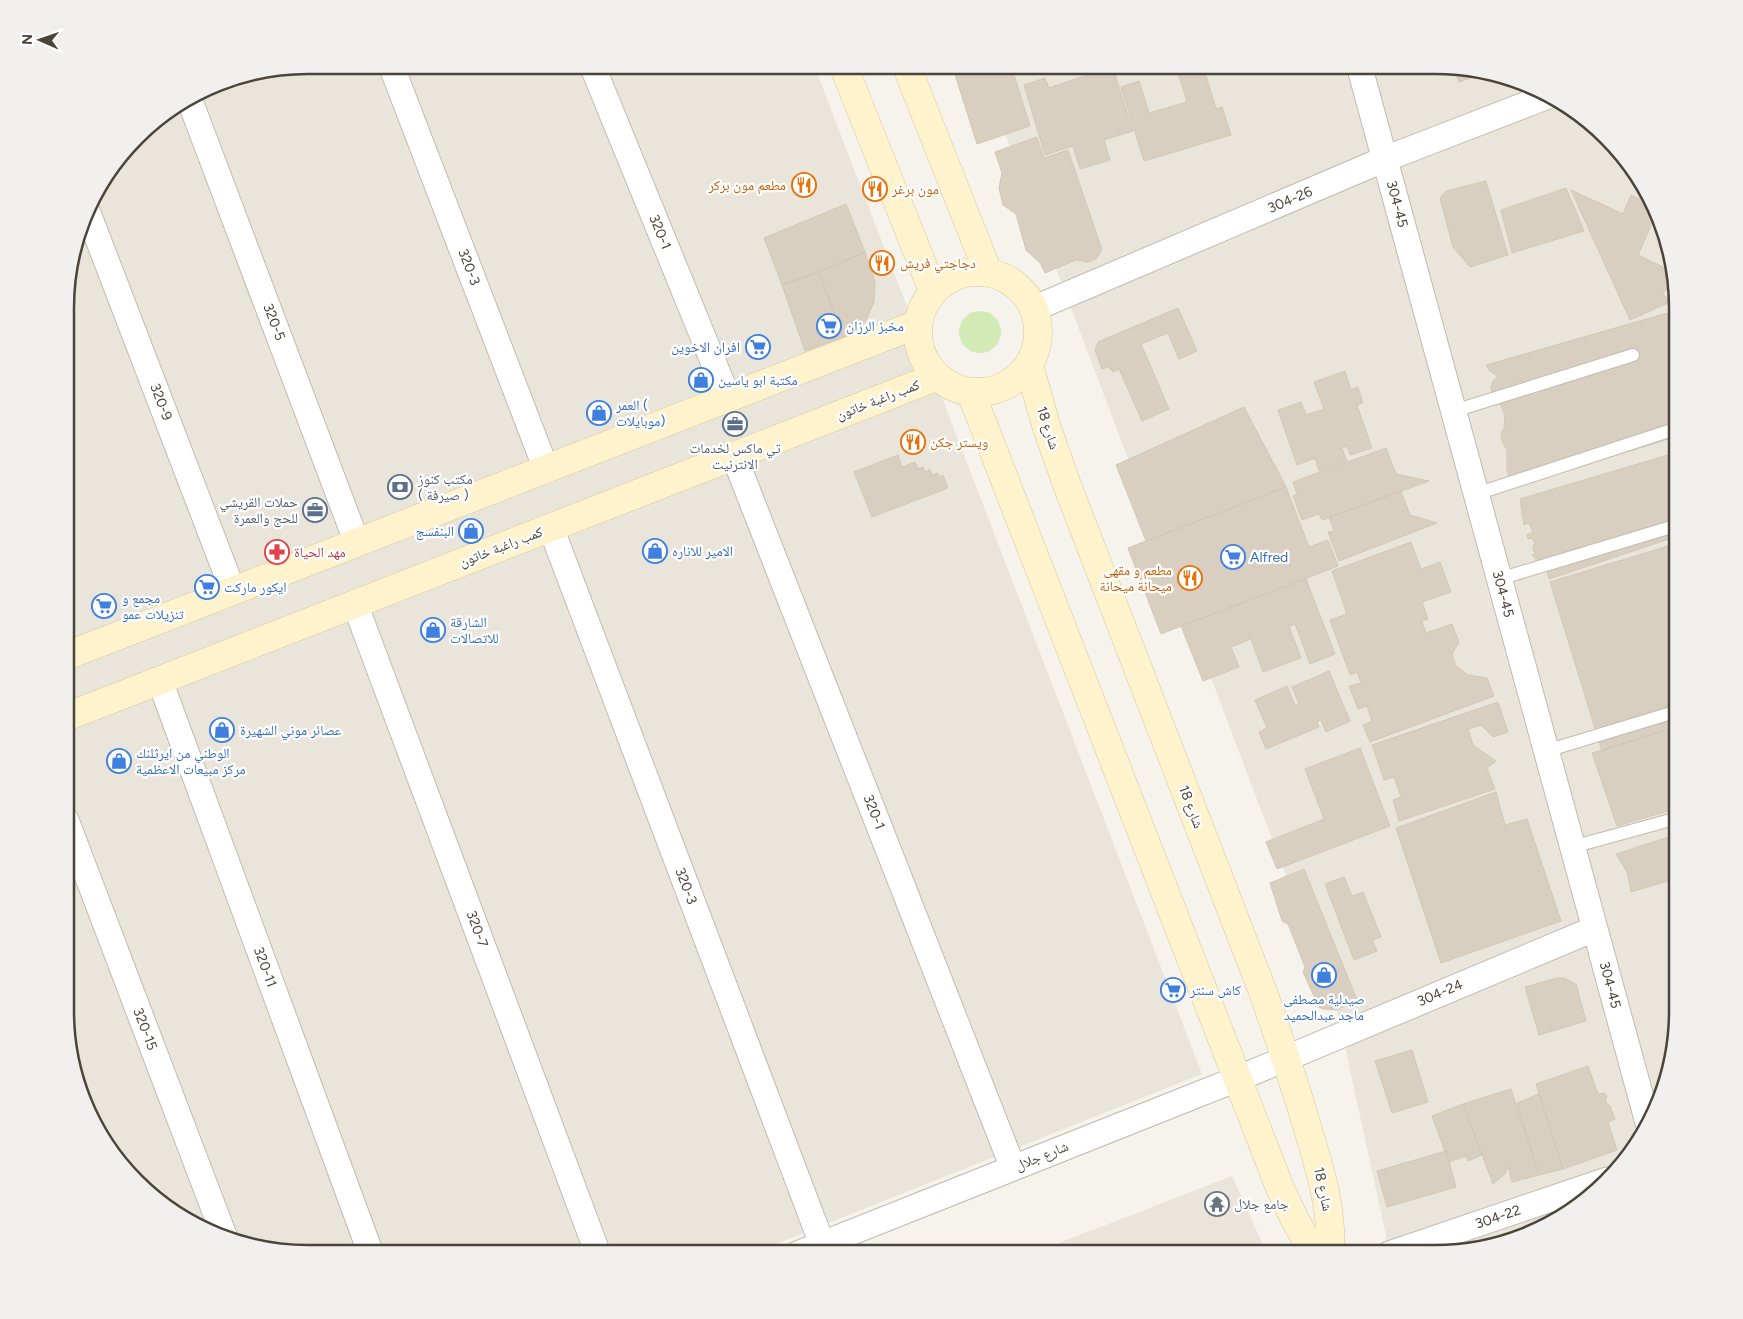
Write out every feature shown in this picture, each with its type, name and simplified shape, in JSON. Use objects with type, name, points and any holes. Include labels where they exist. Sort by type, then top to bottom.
[{"type":"street","name":"320-3","points":[[394,74],[546,469]]},
{"type":"street","name":"320-1","points":[[596,74],[728,398]]},
{"type":"street","points":[[847,74],[933,291]]},
{"type":"street","points":[[910,74],[988,272]]},
{"type":"street","name":"304-45","points":[[1361,74],[1645,1114]]},
{"type":"street","name":"304-26","points":[[1033,309],[1385,159],[1541,99]]},
{"type":"street","name":"320-5","points":[[191,105],[357,543]]},
{"type":"street","name":"320-9","points":[[91,221],[233,591]]},
{"type":"street","points":[[988,272],[1016,285],[1026,296],[1033,309],[1037,323],[1038,338],[1035,352],[1029,365],[1018,378],[1004,387],[988,392],[971,393],[947,385],[936,377],[927,366],[917,338],[918,324],[921,312],[933,291],[945,281],[958,275],[988,272]]},
{"type":"street","points":[[74,653],[918,324]]},
{"type":"street","name":"شارع 18","points":[[1029,365],[1046,425],[1067,485],[1263,992],[1286,1058],[1327,1196],[1330,1245]]},
{"type":"street","name":"كمب راغبة خاتون","points":[[74,714],[936,377]]},
{"type":"street","points":[[971,393],[1280,1188],[1309,1245]]},
{"type":"street","name":"320-1","points":[[734,456],[1013,1168]]},
{"type":"street","name":"320-3","points":[[551,528],[822,1244]]},
{"type":"street","name":"320-7","points":[[355,604],[595,1245]]},
{"type":"street","name":"320-11","points":[[160,681],[368,1245]]},
{"type":"street","name":"320-15","points":[[74,841],[221,1228]]},
{"type":"street","name":"304-24","points":[[1286,1058],[1594,929]]},
{"type":"street","name":"شارع جلال","points":[[822,1244],[1286,1058]]},
{"type":"street","name":"304-22","points":[[1415,1245],[1591,1185]]},
{"type":"lane","points":[[1454,411],[1633,355]]},
{"type":"lane","points":[[1476,494],[1669,431]]},
{"type":"lane","points":[[1499,579],[1669,528]]},
{"type":"lane","points":[[1546,751],[1669,714]]},
{"type":"lane","points":[[1572,847],[1669,820]]},
{"type":"shaded area","points":[[293,74],[817,74],[1202,1074],[774,1245],[293,1245],[262,1241],[233,1233],[204,1221],[165,1197],[142,1177],[122,1154],[98,1115],[82,1072],[74,1026],[74,293],[78,262],[86,233],[98,204],[122,165],[142,142],[165,122],[191,105],[233,86],[277,76]]},
{"type":"shaded area","points":[[982,74],[1450,74],[1481,78],[1510,86],[1539,98],[1578,122],[1601,142],[1621,165],[1638,191],[1657,233],[1665,262],[1669,293],[1669,1026],[1661,1072],[1645,1115],[1621,1154],[1601,1177],[1578,1197],[1552,1214],[1510,1233],[1481,1241],[1450,1245],[1388,1245],[1337,1010],[1357,1000],[1304,869],[1286,876]]},
{"type":"shaded area","points":[[1232,1176],[1263,1245],[1054,1245]]},
{"type":"green space","points":[[976,311],[984,311],[995,317],[1001,332],[995,347],[984,353],[976,353],[965,347],[959,336],[959,328],[965,317]]},
{"type":"building","points":[[955,74],[1014,74],[1030,126],[977,144]]},
{"type":"building","points":[[1090,74],[1115,74],[1133,131],[1104,140],[1110,160],[1080,169],[1073,146],[1045,155],[1024,85],[1045,78],[1049,88]]},
{"type":"building","points":[[1178,74],[1206,74],[1216,109],[1222,107],[1231,135],[1144,161],[1121,87],[1139,81],[1149,113],[1187,102]]},
{"type":"building","points":[[1456,75],[1473,77],[1459,82]]},
{"type":"building","points":[[1037,137],[1044,158],[1068,150],[1102,250],[1096,259],[1088,262],[1076,260],[1045,273],[1041,264],[1026,250],[1016,214],[1003,205],[999,188],[1002,173],[995,152]]},
{"type":"building","points":[[1486,181],[1508,255],[1470,267],[1453,247],[1440,198],[1446,191]]},
{"type":"building","points":[[1566,188],[1584,231],[1512,253],[1501,210]]},
{"type":"building","points":[[1571,190],[1623,214],[1631,195],[1643,201],[1645,204],[1653,222],[1638,255],[1666,268],[1668,287],[1663,294],[1669,302],[1630,320]]},
{"type":"building","points":[[846,204],[865,252],[819,272],[782,285],[764,238]]},
{"type":"building","points":[[865,252],[875,282],[874,302],[861,327],[853,334],[843,337],[819,272]]},
{"type":"building","points":[[819,272],[843,337],[805,351],[782,285]]},
{"type":"building","points":[[1178,308],[1197,351],[1179,359],[1168,333],[1141,344],[1169,409],[1142,421],[1119,369],[1113,372],[1108,367],[1102,369],[1095,350],[1098,342]]},
{"type":"building","points":[[1669,313],[1669,439],[1513,487],[1507,471],[1507,450],[1501,439],[1505,415],[1500,403],[1496,405],[1491,388],[1493,381],[1498,377],[1486,365]]},
{"type":"building","points":[[1345,371],[1351,390],[1358,387],[1363,403],[1357,405],[1372,448],[1350,455],[1347,446],[1342,448],[1347,461],[1319,471],[1315,458],[1297,465],[1278,410],[1301,402],[1306,415],[1324,409],[1314,382]]},
{"type":"building","points":[[1244,407],[1286,487],[1146,541],[1116,465]]},
{"type":"building","points":[[1386,448],[1396,474],[1429,481],[1322,520],[1319,514],[1302,520],[1293,496],[1297,494],[1293,482]]},
{"type":"building","points":[[898,455],[902,467],[915,462],[918,469],[923,467],[925,472],[930,469],[932,475],[938,473],[939,477],[943,475],[948,488],[872,517],[854,472]]},
{"type":"building","points":[[1669,455],[1669,539],[1549,579],[1547,570],[1540,569],[1532,555],[1536,553],[1533,551],[1535,543],[1532,538],[1528,539],[1527,535],[1533,532],[1529,523],[1524,525],[1520,499]]},
{"type":"building","name":"Alfred","points":[[1286,487],[1309,547],[1328,540],[1338,566],[1161,634],[1128,548]]},
{"type":"building","points":[[1401,491],[1410,515],[1437,523],[1339,561],[1328,532],[1334,531],[1329,517]]},
{"type":"building","points":[[1411,542],[1421,569],[1440,562],[1451,592],[1422,602],[1428,619],[1422,621],[1426,633],[1452,624],[1459,642],[1452,654],[1456,666],[1468,675],[1487,678],[1494,696],[1370,742],[1363,725],[1372,721],[1367,706],[1358,709],[1349,686],[1361,683],[1357,672],[1350,675],[1330,620],[1347,614],[1332,571]]},
{"type":"building","points":[[1669,546],[1669,729],[1602,751],[1550,582]]},
{"type":"building","points":[[1306,579],[1335,654],[1310,664],[1295,624],[1289,626],[1301,658],[1263,672],[1251,639],[1231,647],[1239,667],[1203,681],[1181,626]]},
{"type":"building","points":[[1329,671],[1350,721],[1326,732],[1321,720],[1317,722],[1319,727],[1266,749],[1259,732],[1267,728],[1255,700],[1287,686],[1295,705],[1299,704],[1292,687]]},
{"type":"building","points":[[1498,702],[1508,732],[1493,737],[1481,725],[1468,729],[1473,745],[1496,761],[1487,768],[1495,789],[1399,821],[1393,800],[1401,797],[1394,777],[1384,780],[1372,745]]},
{"type":"building","points":[[1669,729],[1669,811],[1617,826],[1592,753]]},
{"type":"building","points":[[1360,748],[1390,826],[1277,869],[1266,842],[1324,819],[1305,769]]},
{"type":"building","points":[[1496,792],[1505,825],[1527,819],[1561,921],[1441,963],[1396,828]]},
{"type":"building","points":[[1669,837],[1669,881],[1631,892],[1627,872],[1616,854]]},
{"type":"building","points":[[1304,869],[1357,1000],[1337,1010],[1319,1007],[1303,972],[1305,967],[1288,924],[1282,921],[1270,883]]},
{"type":"building","points":[[1344,877],[1352,896],[1363,892],[1381,937],[1372,940],[1377,951],[1354,960],[1325,884]]},
{"type":"building","points":[[1557,978],[1564,978],[1576,984],[1586,1021],[1539,1035],[1525,987]]},
{"type":"building","points":[[1412,1050],[1428,1102],[1392,1113],[1375,1061]]},
{"type":"building","points":[[1588,1066],[1598,1094],[1604,1093],[1607,1096],[1605,1102],[1610,1106],[1615,1119],[1608,1122],[1617,1150],[1563,1169],[1536,1084]]},
{"type":"building","points":[[1511,1089],[1539,1175],[1512,1182],[1508,1166],[1505,1174],[1493,1184],[1463,1104]]},
{"type":"building","points":[[1539,1094],[1563,1169],[1539,1175],[1517,1103]]},
{"type":"building","points":[[1463,1104],[1482,1155],[1468,1161],[1466,1156],[1449,1162],[1432,1116]]},
{"type":"building","points":[[1446,1151],[1456,1187],[1387,1207],[1377,1171]]},
{"type":"place","name":"مطعم مون بركر","points":[[804,185]]},
{"type":"place","name":"مون برغر","points":[[875,189]]},
{"type":"place","name":"دجاجتي فريش","points":[[882,263]]},
{"type":"place","name":"مخبز الرزان","points":[[829,326]]},
{"type":"place","name":"افران الاخوين","points":[[758,347]]},
{"type":"place","name":"مكتبة ابو ياسين","points":[[701,380]]},
{"type":"place","name":"العمر ( موبايلات)","points":[[599,413]]},
{"type":"place","name":"تي ماكس لخدمات الانترنيت","points":[[735,424]]},
{"type":"place","name":"ويستر جكن","points":[[913,442]]},
{"type":"place","name":"مكتب كنوز ( صيرفة )","points":[[400,487]]},
{"type":"place","name":"حملات القريشي للحج والعمرة","points":[[315,510]]},
{"type":"place","name":"البنفسج","points":[[471,531]]},
{"type":"place","name":"الامير للاناره","points":[[655,551]]},
{"type":"place","name":"مهد الحياة","points":[[277,552]]},
{"type":"place","name":"Alfred","points":[[1233,557]]},
{"type":"place","name":"مطعم و مقهى ميحانة ميحانة","points":[[1190,578]]},
{"type":"place","name":"ايكور ماركت","points":[[207,587]]},
{"type":"place","name":"مجمع و تنزيلات عمو","points":[[104,606]]},
{"type":"place","name":"الشارقة للاتصالات","points":[[433,630]]},
{"type":"place","name":"عصائر موني الشهيرة","points":[[222,730]]},
{"type":"place","name":"الوطني من ايرثلنك مركز مبيعات الاعظمية","points":[[119,761]]},
{"type":"place","name":"صيدلية مصطفى ماجد عبدالحميد","points":[[1324,975]]},
{"type":"place","name":"كاش سنتر","points":[[1173,990]]},
{"type":"place","name":"جامع جلال","points":[[1217,1204]]}]
